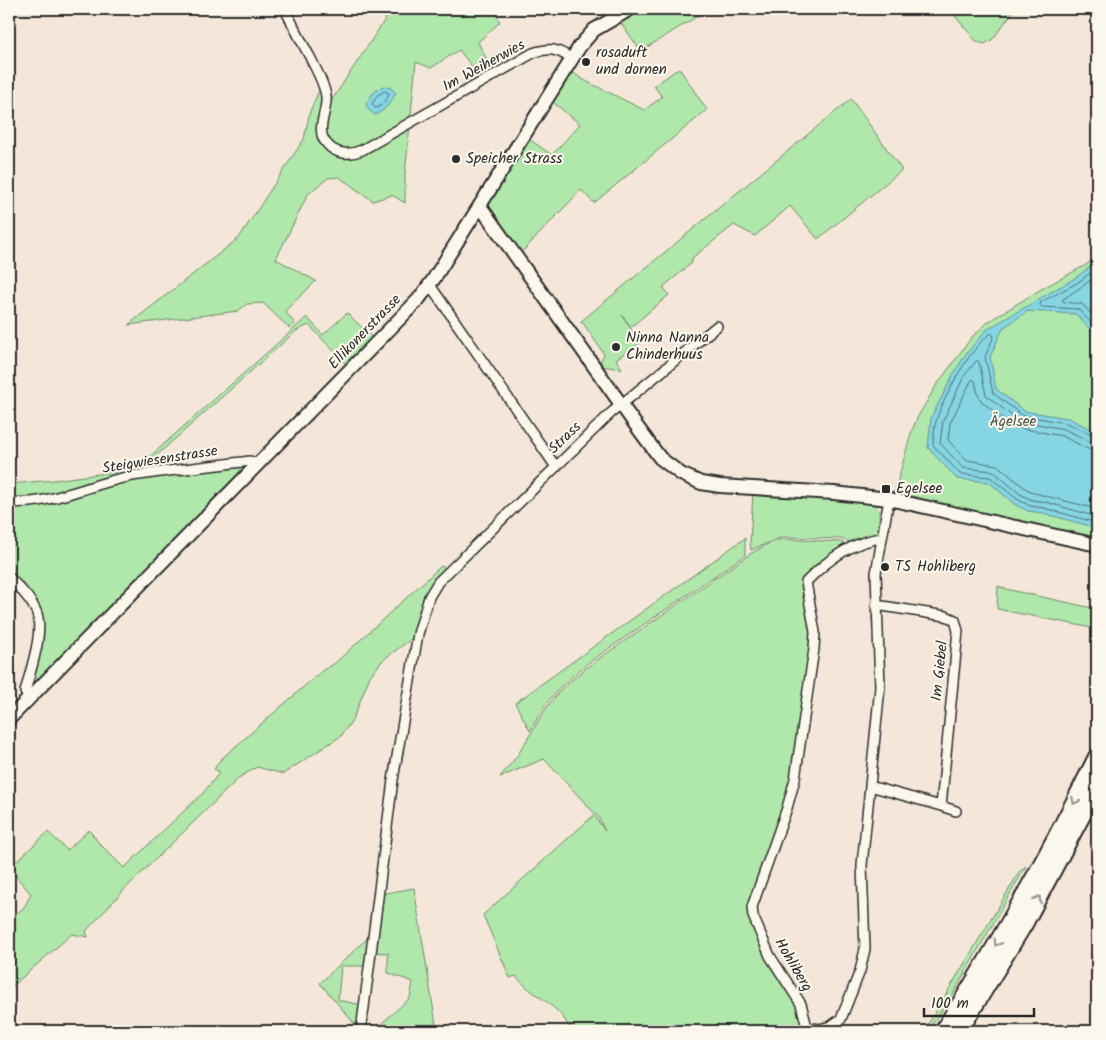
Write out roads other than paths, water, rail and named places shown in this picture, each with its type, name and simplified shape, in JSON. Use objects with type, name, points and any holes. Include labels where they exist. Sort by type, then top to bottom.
[{"type":"highway","points":[[943,1031],[1013,916],[1053,844],[1097,757]]},
{"type":"highway","points":[[959,1031],[1024,924],[1097,787]]},
{"type":"street","name":"Im Weiherwies","points":[[285,9],[324,87],[327,104],[321,124],[322,135],[326,143],[342,153],[354,153],[362,150],[544,49],[563,53],[572,59]]},
{"type":"street","name":"Ellikonerstrasse","points":[[9,719],[404,314],[430,284],[585,38],[594,30],[630,9]]},
{"type":"street","points":[[480,206],[660,458],[681,474],[692,480],[720,486],[834,493],[889,499],[1097,545]]},
{"type":"street","name":"Strass","points":[[430,284],[556,467],[611,413],[717,326]]},
{"type":"street","name":"Steigwiesenstrasse","points":[[9,502],[49,499],[132,476],[250,461],[258,464]]},
{"type":"street","points":[[361,1031],[393,780],[418,634],[428,597],[438,582],[556,467]]},
{"type":"street","name":"Hohliberg","points":[[881,538],[849,547],[815,572],[806,582],[815,632],[795,779],[787,808],[752,907],[753,916],[770,956],[800,1004],[807,1028],[819,1029],[831,1026],[841,1019],[860,971],[865,949],[862,865],[880,687],[876,573],[889,499]]},
{"type":"street","points":[[9,577],[29,598],[37,612],[39,626],[25,692],[29,699]]},
{"type":"street","name":"Im Giebel","points":[[876,605],[946,616],[955,620],[958,624],[941,806]]},
{"type":"street","points":[[870,786],[956,811]]},
{"type":"water","points":[[383,86],[391,88],[396,93],[387,106],[375,115],[366,104],[373,93]]},
{"type":"water","name":"Ägelsee","points":[[1097,262],[1097,337],[1076,314],[1028,311],[1003,328],[990,357],[996,389],[1024,411],[1068,418],[1097,432],[1097,528],[1043,513],[1028,511],[1014,504],[989,482],[957,479],[928,448],[931,418],[955,371],[986,330],[1075,278]]},
{"type":"place","name":"rosaduft und dornen","points":[[586,62]]},
{"type":"place","name":"Speicher Strass","points":[[456,159]]},
{"type":"place","name":"Ninna Nanna Chinderhuus","points":[[616,347]]},
{"type":"place","name":"Egelsee","points":[[886,489]]},
{"type":"place","name":"TS Hohliberg","points":[[885,567]]}]
